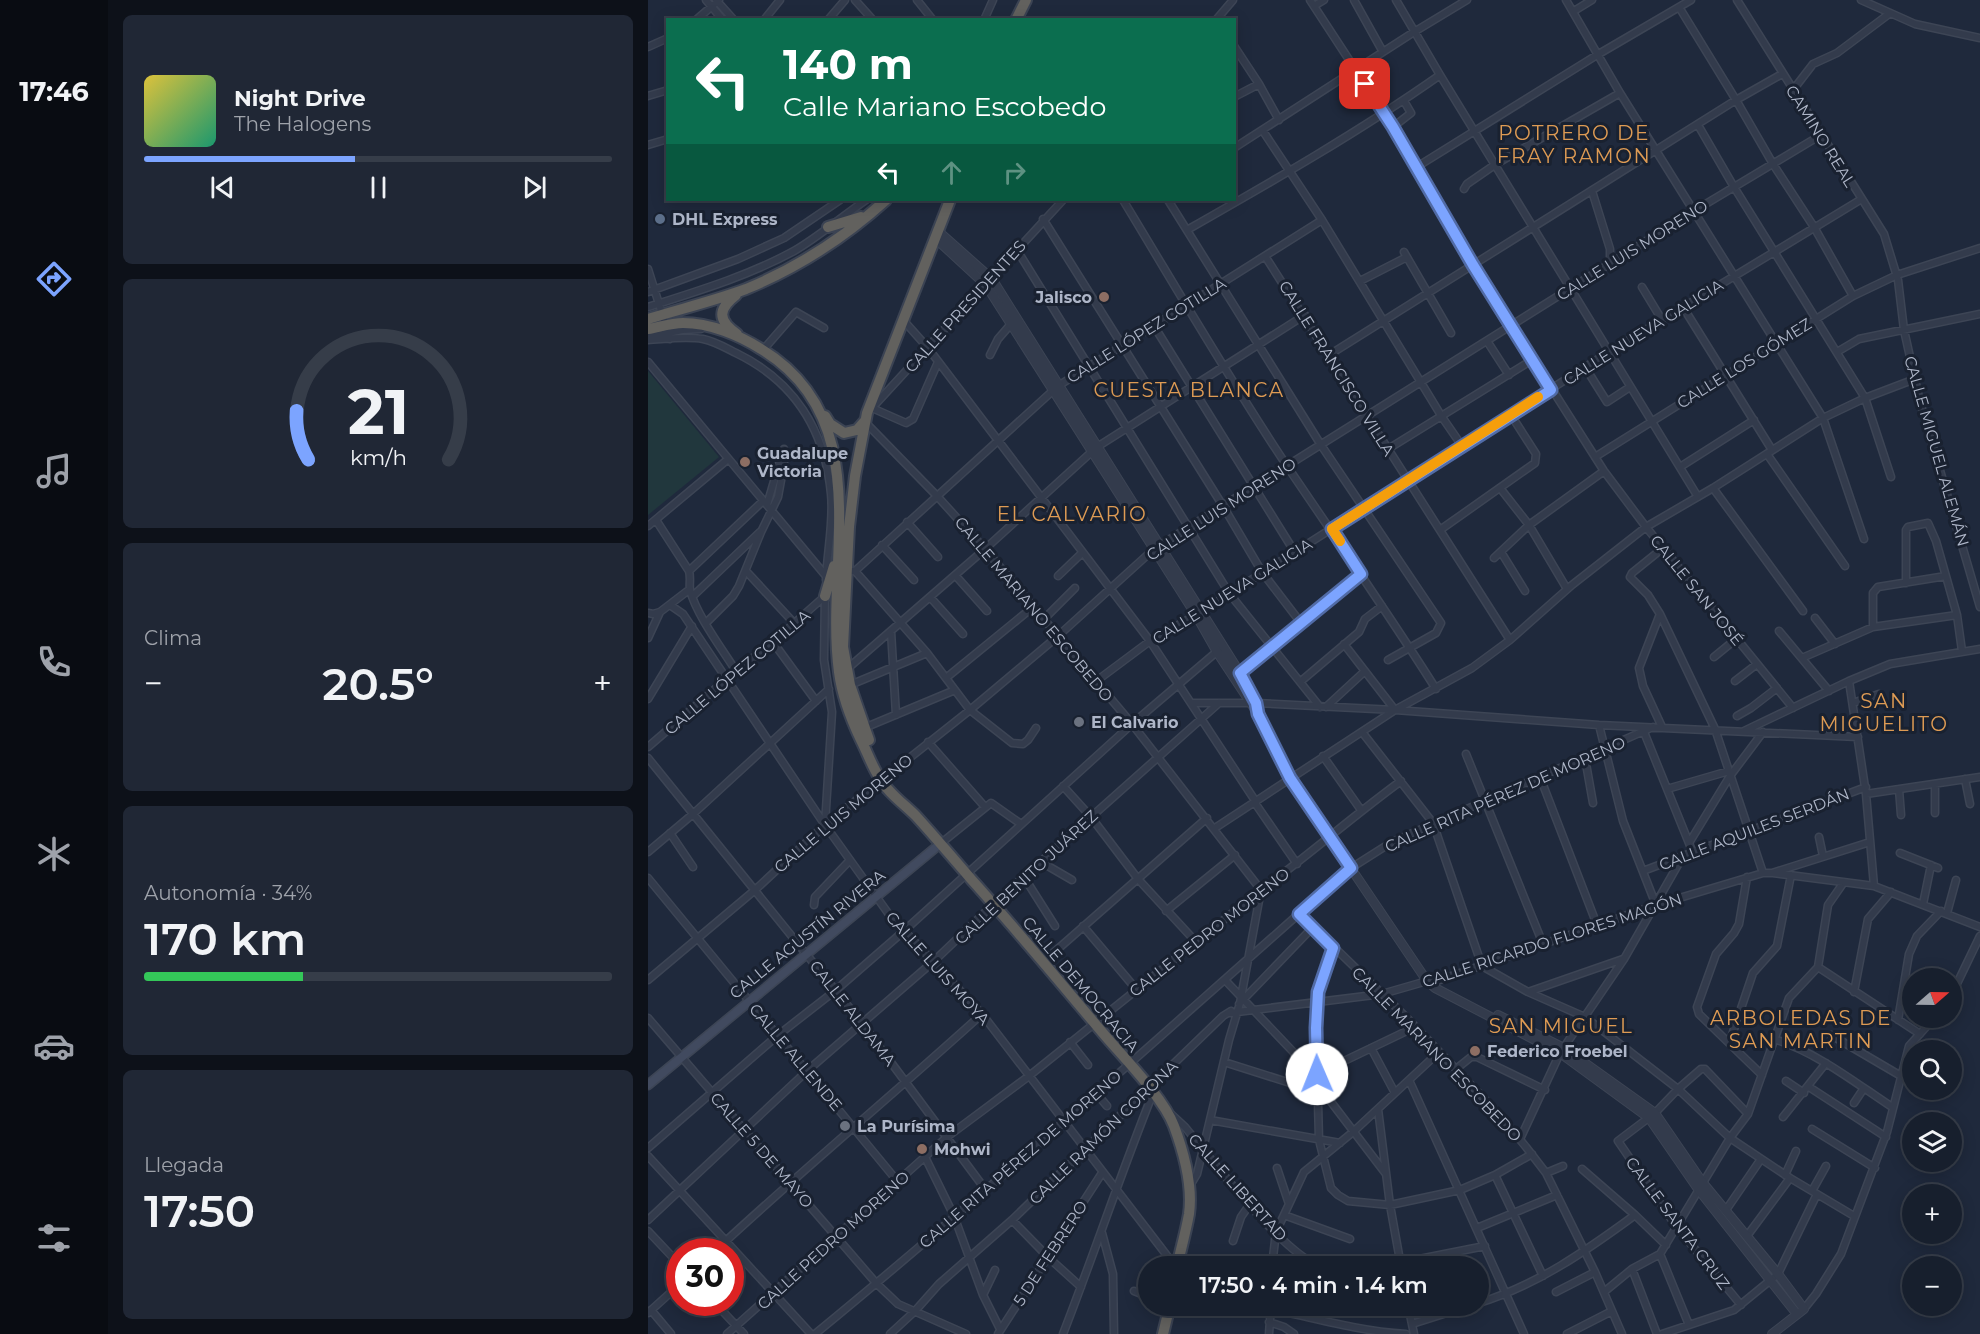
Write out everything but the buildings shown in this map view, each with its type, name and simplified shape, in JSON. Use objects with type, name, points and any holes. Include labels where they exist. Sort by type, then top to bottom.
[{"type":"highway","points":[[1018,18],[1026,0]]},
{"type":"highway","points":[[648,329],[743,290],[804,260],[845,233],[884,201]]},
{"type":"highway","name":"CALLE DEMOCRACIA","points":[[883,778],[850,685],[843,647],[855,476],[868,414],[950,201]]},
{"type":"highway","points":[[828,227],[867,215]]},
{"type":"highway","points":[[743,290],[726,303],[722,314],[726,326],[775,357],[809,391],[830,424],[844,433],[857,430],[868,414]]},
{"type":"highway","points":[[648,319],[665,323],[705,325],[747,340]]},
{"type":"highway","points":[[819,409],[835,460],[839,488],[840,534],[850,571],[838,597]]},
{"type":"highway","name":"CALLE DEMOCRACIA","points":[[840,534],[837,651],[842,690],[856,730],[883,778],[994,904],[1161,1102],[1173,1122],[1179,1140],[1189,1188],[1189,1212],[1178,1256]]},
{"type":"highway","points":[[825,597],[840,549]]},
{"type":"highway","points":[[1163,1334],[1167,1316]]},
{"type":"main road","name":"CALLE AGUSTÍN RIVERA","points":[[648,1085],[940,844]]},
{"type":"street","points":[[706,0],[721,18]]},
{"type":"street","points":[[698,18],[718,0],[732,18]]},
{"type":"street","points":[[766,18],[780,0]]},
{"type":"street","points":[[830,18],[844,0]]},
{"type":"street","points":[[855,0],[871,18]]},
{"type":"street","points":[[918,0],[931,18]]},
{"type":"street","points":[[985,18],[993,0]]},
{"type":"street","points":[[1217,18],[1233,0]]},
{"type":"street","points":[[1312,3],[1324,0]]},
{"type":"street","points":[[1354,0],[1383,52]]},
{"type":"street","points":[[1396,0],[1698,497]]},
{"type":"street","points":[[1236,147],[1458,2],[1467,0]]},
{"type":"street","points":[[1566,0],[1574,10],[1620,93],[1823,418],[1864,539]]},
{"type":"street","points":[[1574,10],[1592,0]]},
{"type":"street","points":[[1415,168],[1691,0]]},
{"type":"street","name":"CAMINO REAL","points":[[1737,0],[1860,200],[1884,234],[1897,275]]},
{"type":"street","points":[[1861,0],[1915,24],[1980,38]]},
{"type":"street","name":"CALLE SAN JOSÉ","points":[[1312,3],[1393,127],[1473,265],[1604,471],[1646,527],[1792,708]]},
{"type":"street","points":[[1678,7],[1814,227],[1853,296]]},
{"type":"street","points":[[1793,90],[1813,64],[1837,52],[1889,14]]},
{"type":"street","points":[[648,47],[666,39]]},
{"type":"street","points":[[1236,49],[1279,120]]},
{"type":"street","points":[[1329,355],[1657,152],[1736,100],[1782,74]]},
{"type":"street","points":[[1187,230],[1290,171],[1384,113],[1440,75]]},
{"type":"street","points":[[1236,96],[1259,84]]},
{"type":"street","points":[[648,96],[666,91]]},
{"type":"street","points":[[1464,189],[1467,184],[1496,165],[1620,93]]},
{"type":"street","points":[[1393,127],[1411,113],[1404,100]]},
{"type":"street","points":[[1698,125],[1865,398],[1891,477]]},
{"type":"street","points":[[1263,131],[1322,220],[1462,446]]},
{"type":"street","name":"CALLE LUIS MORENO","points":[[648,980],[699,939],[825,825],[970,710],[1157,548],[1694,211],[1821,135]]},
{"type":"street","points":[[648,145],[666,140]]},
{"type":"street","points":[[1592,191],[1610,249],[1610,264]]},
{"type":"street","name":"CALLE NUEVA GALICIA","points":[[1095,682],[1150,641],[1332,529],[1609,352],[1860,200]]},
{"type":"street","points":[[651,290],[738,259],[784,238],[839,201]]},
{"type":"street","points":[[648,339],[704,290],[752,272],[796,250],[865,201]]},
{"type":"street","name":"CALLE PRESIDENTES","points":[[868,414],[989,282],[1043,219],[1062,201]]},
{"type":"street","points":[[1124,201],[1287,466],[1332,529],[1436,689]]},
{"type":"street","points":[[1169,201],[1363,509],[1441,623],[1436,633],[1388,660]]},
{"type":"street","points":[[1043,219],[1262,572],[1301,623]]},
{"type":"street","name":"CALLE LÓPEZ COTILLA","points":[[850,571],[908,522],[1055,388],[1322,220]]},
{"type":"street","points":[[937,234],[989,282],[1253,703]]},
{"type":"street","name":"CALLE LOS GÓMEZ","points":[[1595,457],[1853,296],[1897,275],[1980,248]]},
{"type":"street","points":[[1017,250],[1229,593],[1271,648],[1323,707]]},
{"type":"street","name":"CALLE FRANCISCO VILLA","points":[[1265,255],[1510,640]]},
{"type":"street","points":[[1360,282],[1406,255],[1450,333]]},
{"type":"street","points":[[648,269],[651,290],[665,323]]},
{"type":"street","name":"CALLE MIGUEL ALEMÁN","points":[[1897,275],[1904,330],[1915,379],[1980,607]]},
{"type":"street","points":[[989,282],[1011,324],[1055,388]]},
{"type":"street","points":[[1642,287],[1662,320]]},
{"type":"street","points":[[648,307],[665,323],[759,364],[787,388],[814,429],[826,461],[832,495],[825,597],[824,660],[832,712],[825,825]]},
{"type":"street","points":[[1683,307],[1754,420],[1770,452],[1845,566]]},
{"type":"street","points":[[763,350],[795,312],[824,328]]},
{"type":"street","points":[[1838,352],[1859,339],[1980,314]]},
{"type":"street","points":[[846,670],[985,549],[1094,449],[1305,315]]},
{"type":"street","points":[[904,321],[928,348],[1082,553],[1112,588],[1202,717],[1297,864]]},
{"type":"street","points":[[990,355],[998,339],[1011,324]]},
{"type":"street","points":[[1155,326],[1294,551]]},
{"type":"street","points":[[1487,341],[1509,375]]},
{"type":"street","points":[[1388,449],[1532,360]]},
{"type":"street","points":[[648,362],[826,577]]},
{"type":"street","points":[[868,414],[910,422],[914,419],[938,362]]},
{"type":"street","points":[[1585,367],[1607,402],[1630,387]]},
{"type":"street","points":[[1215,828],[1395,710],[1472,668],[1510,640],[1567,589],[1646,527],[1713,488],[1823,418],[1865,398],[1915,379]]},
{"type":"street","name":"CALLE MARIANO ESCOBEDO","points":[[868,414],[1132,724],[1261,890]]},
{"type":"street","points":[[1440,530],[1535,463],[1536,454],[1511,415]]},
{"type":"street","points":[[1680,467],[1754,420]]},
{"type":"street","points":[[689,571],[765,503],[784,447],[784,464],[778,497],[746,571],[734,596],[706,623]]},
{"type":"street","points":[[648,526],[727,460]]},
{"type":"street","points":[[1494,558],[1529,525],[1604,471]]},
{"type":"street","points":[[1500,488],[1529,525],[1567,589]]},
{"type":"street","points":[[1713,488],[1803,610]]},
{"type":"street","points":[[656,520],[689,571],[692,593],[706,623],[736,671]]},
{"type":"street","points":[[908,522],[938,557]]},
{"type":"street","points":[[1906,582],[1906,530],[1908,526],[1926,523],[1930,525],[1957,615],[1962,651]]},
{"type":"street","points":[[648,613],[660,612],[692,593],[761,532]]},
{"type":"street","points":[[882,545],[914,580]]},
{"type":"street","points":[[1663,548],[1630,577],[1648,595],[1660,614],[1715,729],[1763,873]]},
{"type":"street","points":[[1502,552],[1526,591]]},
{"type":"street","points":[[1058,576],[1082,553]]},
{"type":"street","points":[[746,571],[794,623]]},
{"type":"street","points":[[850,571],[927,653],[970,710],[1012,743],[1023,744],[1036,728]]},
{"type":"street","points":[[1240,673],[1361,574]]},
{"type":"street","points":[[955,575],[987,610]]},
{"type":"street","points":[[1873,627],[1875,589],[1946,576]]},
{"type":"street","points":[[1044,619],[1075,588]]},
{"type":"street","name":"CALLE LÓPEZ COTILLA","points":[[648,747],[825,597]]},
{"type":"street","points":[[930,597],[963,634]]},
{"type":"street","name":"CALLE LUIS MOYA","points":[[670,605],[683,614],[692,626],[825,825],[888,913],[982,1014],[1168,1256]]},
{"type":"street","points":[[1300,682],[1359,632],[1365,619],[1382,606]]},
{"type":"street","points":[[946,678],[1033,607]]},
{"type":"street","points":[[648,638],[660,612]]},
{"type":"street","points":[[1660,614],[1639,668],[1643,686],[1662,727]]},
{"type":"street","points":[[1802,658],[1873,627],[1957,615]]},
{"type":"street","points":[[1815,618],[1835,644]]},
{"type":"street","points":[[648,699],[692,626]]},
{"type":"street","points":[[891,631],[896,715]]},
{"type":"street","points":[[1779,631],[1829,691]]},
{"type":"street","points":[[1714,657],[1736,639]]},
{"type":"street","points":[[773,642],[816,701]]},
{"type":"street","points":[[1344,644],[1395,710]]},
{"type":"street","points":[[1220,649],[1240,673],[1290,778],[1428,980],[1562,1051],[1652,1115],[1770,1279],[1800,1311]]},
{"type":"street","points":[[648,1148],[777,1036],[836,990],[905,930],[1132,724],[1220,649]]},
{"type":"street","points":[[1743,731],[1890,664],[1980,649]]},
{"type":"street","points":[[850,685],[927,653]]},
{"type":"street","points":[[1735,681],[1757,664]]},
{"type":"street","points":[[1323,707],[1365,671]]},
{"type":"street","points":[[1850,681],[1866,790],[1874,886]]},
{"type":"street","points":[[648,852],[693,814],[829,688]]},
{"type":"street","points":[[1737,716],[1777,688]]},
{"type":"street","points":[[864,728],[955,690]]},
{"type":"street","points":[[1853,703],[1879,694]]},
{"type":"street","points":[[1192,703],[1253,703],[1395,710],[1599,725],[1858,737]]},
{"type":"street","name":"CALLE BENITO JUÁREZ","points":[[648,1220],[743,1129],[861,1022],[934,962],[994,904],[1219,703]]},
{"type":"street","points":[[1599,725],[1623,821],[1656,905]]},
{"type":"street","name":"CALLE RITA PÉREZ DE MORENO","points":[[813,1334],[985,1190],[1351,868],[1392,842],[1653,727]]},
{"type":"street","points":[[1362,732],[1433,824],[1482,966],[1528,992],[1585,1017],[1678,1089],[1730,1138],[1854,1216]]},
{"type":"street","points":[[1644,732],[1693,853]]},
{"type":"street","points":[[1689,843],[1730,774],[1763,732]]},
{"type":"street","points":[[928,742],[985,807],[991,803],[1021,824]]},
{"type":"street","points":[[1466,754],[1543,944]]},
{"type":"street","points":[[1323,756],[1361,810]]},
{"type":"street","name":"CALLE ALDAMA","points":[[648,758],[861,1022],[985,1190]]},
{"type":"street","points":[[1585,758],[1593,803]]},
{"type":"street","points":[[1666,789],[1730,774]]},
{"type":"street","points":[[1540,777],[1598,925]]},
{"type":"street","name":"CALLE AQUILES SERDÁN","points":[[1643,871],[1866,790],[1899,789],[1980,777]]},
{"type":"street","points":[[1965,779],[1970,804]]},
{"type":"street","name":"CALLE PEDRO MORENO","points":[[727,1334],[835,1235],[948,1137],[1029,1076],[1261,890],[1297,864],[1328,836],[1401,781]]},
{"type":"street","points":[[1935,784],[1935,813]]},
{"type":"street","points":[[1064,786],[1091,817],[1138,879],[1196,942]]},
{"type":"street","points":[[1899,789],[1901,815]]},
{"type":"street","name":"CALLE AGUSTÍN RIVERA","points":[[940,844],[985,807]]},
{"type":"street","points":[[1051,956],[1207,818]]},
{"type":"street","points":[[670,833],[693,867]]},
{"type":"street","points":[[1819,837],[1823,856]]},
{"type":"street","name":"CALLE RICARDO FLORES MAGÓN","points":[[1229,1013],[1382,994],[1482,966],[1656,905],[1747,877],[1772,873],[1870,842]]},
{"type":"street","points":[[1900,853],[1934,866],[1923,904]]},
{"type":"street","points":[[1166,910],[1235,855]]},
{"type":"street","points":[[1520,1139],[1562,1051],[1624,959],[1683,856]]},
{"type":"street","points":[[814,905],[815,897],[850,860]]},
{"type":"street","points":[[1041,862],[1072,880]]},
{"type":"street","points":[[1772,873],[1874,886],[1980,927]]},
{"type":"street","points":[[1730,1041],[1753,973],[1777,946],[1782,930],[1791,875]]},
{"type":"street","points":[[1024,877],[1055,926]]},
{"type":"street","points":[[1747,877],[1739,924],[1716,954],[1697,1007],[1699,1014],[1730,1041],[1762,1075]]},
{"type":"street","name":"CALLE ALLENDE","points":[[648,878],[898,1182]]},
{"type":"street","points":[[1898,1020],[1913,945],[1917,936],[1944,912],[1956,880]]},
{"type":"street","points":[[1604,1292],[1632,1269],[1660,1254],[1730,1138],[1748,1114],[1789,998],[1818,968],[1828,905],[1844,882]]},
{"type":"street","points":[[1189,1188],[1197,1174],[1241,1000],[1261,890]]},
{"type":"street","points":[[1854,992],[1868,919],[1891,892]]},
{"type":"street","name":"CALLE MARIANO ESCOBEDO","points":[[1299,914],[1456,1069],[1532,1154],[1546,1173],[1595,1272],[1622,1334]]},
{"type":"street","points":[[1083,926],[1136,989]]},
{"type":"street","name":"CALLE RAMÓN CORONA","points":[[890,1334],[939,1284],[1012,1220],[1084,1149],[1150,1090],[1313,927]]},
{"type":"street","points":[[1962,973],[1980,936]]},
{"type":"street","points":[[1333,948],[1318,992],[1317,1076],[1319,1140],[1332,1188],[1338,1196],[1348,1201],[1390,1205],[1460,1190],[1495,1175],[1532,1154]]},
{"type":"street","points":[[1528,992],[1624,959]]},
{"type":"street","points":[[1818,968],[1920,1034]]},
{"type":"street","points":[[1225,980],[1241,1000],[1317,1076]]},
{"type":"street","points":[[728,1238],[982,1014]]},
{"type":"street","name":"CALLE 5 DE MAYO","points":[[648,1018],[876,1283],[898,1304],[966,1334]]},
{"type":"street","points":[[1317,1076],[1415,1027]]},
{"type":"street","points":[[1772,1334],[1800,1311],[1816,1294],[1841,1254],[1886,1137],[1909,1046],[1925,1028]]},
{"type":"street","points":[[1831,1035],[1901,1076]]},
{"type":"street","points":[[1774,1039],[1795,1046],[1826,1063],[1892,1107]]},
{"type":"street","points":[[1070,1042],[1088,1065]]},
{"type":"street","points":[[1371,1048],[1395,1093]]},
{"type":"street","points":[[1273,1256],[1276,1232],[1304,1172],[1353,1132],[1438,1052]]},
{"type":"street","points":[[1456,1069],[1471,1057],[1477,1057],[1545,1090]]},
{"type":"street","points":[[1224,1062],[1325,1094],[1386,1174]]},
{"type":"street","points":[[1783,1117],[1826,1063]]},
{"type":"street","points":[[1652,1115],[1697,1070],[1705,1069],[1748,1114]]},
{"type":"street","points":[[1409,1080],[1524,1334]]},
{"type":"street","points":[[1786,1081],[1804,1093]]},
{"type":"street","points":[[1809,1087],[1886,1137]]},
{"type":"street","points":[[1854,1103],[1864,1088]]},
{"type":"street","points":[[1063,1334],[1102,1233],[1150,1090]]},
{"type":"street","points":[[1096,1093],[1107,1106]]},
{"type":"street","name":"CALLE LIBERTAD","points":[[1161,1102],[1250,1204],[1276,1232],[1303,1256]]},
{"type":"street","points":[[1378,1109],[1390,1205],[1400,1256]]},
{"type":"street","name":"CALLE SANTA CRUZ","points":[[1652,1115],[1618,1139],[1618,1144],[1676,1226],[1741,1305]]},
{"type":"street","points":[[1210,1120],[1340,1143]]},
{"type":"street","points":[[1812,1129],[1875,1168]]},
{"type":"street","points":[[1747,1236],[1788,1176],[1796,1151]]},
{"type":"street","points":[[648,1156],[722,1238]]},
{"type":"street","points":[[925,1157],[954,1216],[968,1259],[999,1332]]},
{"type":"street","points":[[1726,1210],[1761,1159]]},
{"type":"street","points":[[1546,1173],[1563,1166]]},
{"type":"street","points":[[1662,1334],[1734,1310],[1778,1274],[1826,1166]]},
{"type":"street","points":[[1277,1168],[1289,1204]]},
{"type":"street","points":[[1582,1169],[1666,1245]]},
{"type":"street","name":"5 DE FEBRERO","points":[[999,1332],[1102,1173]]},
{"type":"street","points":[[1495,1175],[1543,1276]]},
{"type":"street","points":[[1701,1186],[1726,1210],[1778,1274],[1800,1311]]},
{"type":"street","points":[[1477,1228],[1557,1195]]},
{"type":"street","points":[[1233,1241],[1241,1217],[1250,1204]]},
{"type":"street","points":[[1284,1215],[1350,1239]]},
{"type":"street","points":[[1489,1300],[1505,1295],[1585,1252],[1635,1215]]},
{"type":"street","points":[[1012,1220],[1048,1258],[1081,1287]]},
{"type":"street","points":[[648,1231],[666,1250]]},
{"type":"street","points":[[1102,1233],[1113,1274],[1114,1334]]},
{"type":"street","points":[[1438,1256],[1485,1246]]},
{"type":"street","points":[[1660,1254],[1689,1325]]},
{"type":"street","points":[[744,1262],[813,1334]]},
{"type":"street","points":[[1632,1269],[1657,1334]]},
{"type":"street","points":[[983,1295],[995,1270]]},
{"type":"street","points":[[1556,1292],[1595,1272]]},
{"type":"street","points":[[1134,1291],[1138,1293]]},
{"type":"street","points":[[666,1297],[650,1312],[670,1334]]},
{"type":"street","points":[[1567,1334],[1612,1311]]},
{"type":"street","points":[[727,1316],[744,1334]]},
{"type":"street","points":[[1269,1334],[1270,1316]]},
{"type":"street","points":[[1306,1316],[1340,1325],[1406,1334]]},
{"type":"street","points":[[1410,1316],[1414,1334]]},
{"type":"street","points":[[1412,1324],[1437,1316]]},
{"type":"street","points":[[1269,1322],[1284,1327],[1294,1334]]},
{"type":"street","points":[[1581,1327],[1584,1334]]},
{"type":"green space","points":[[648,371],[719,457],[648,515]]},
{"type":"slow traffic","points":[[1340,541],[1332,529],[1538,397]]},
{"type":"place","name":"DHL Express","points":[[660,219]]},
{"type":"place","name":"Jalisco","points":[[1104,297]]},
{"type":"place","name":"Guadalupe Victoria","points":[[745,462]]},
{"type":"place","name":"El Calvario","points":[[1079,722]]},
{"type":"place","name":"Federico Froebel","points":[[1475,1051]]},
{"type":"place","name":"La Purísima","points":[[845,1126]]},
{"type":"place","name":"Mohwi","points":[[922,1149]]},
{"type":"district","name":"POTRERO DE FRAY RAMON","points":[[1574,144]]},
{"type":"district","name":"CUESTA BLANCA","points":[[1189,390]]},
{"type":"district","name":"EL CALVARIO","points":[[1072,514]]},
{"type":"district","name":"SAN MIGUELITO","points":[[1884,712]]},
{"type":"district","name":"SAN MIGUEL","points":[[1561,1026]]},
{"type":"district","name":"ARBOLEDAS DE SAN MARTIN","points":[[1801,1030]]},
{"type":"route","points":[[1317,1074],[1318,992],[1333,948],[1299,914],[1351,868],[1290,778],[1240,673],[1361,574],[1332,529],[1551,390],[1365,84]]}]
